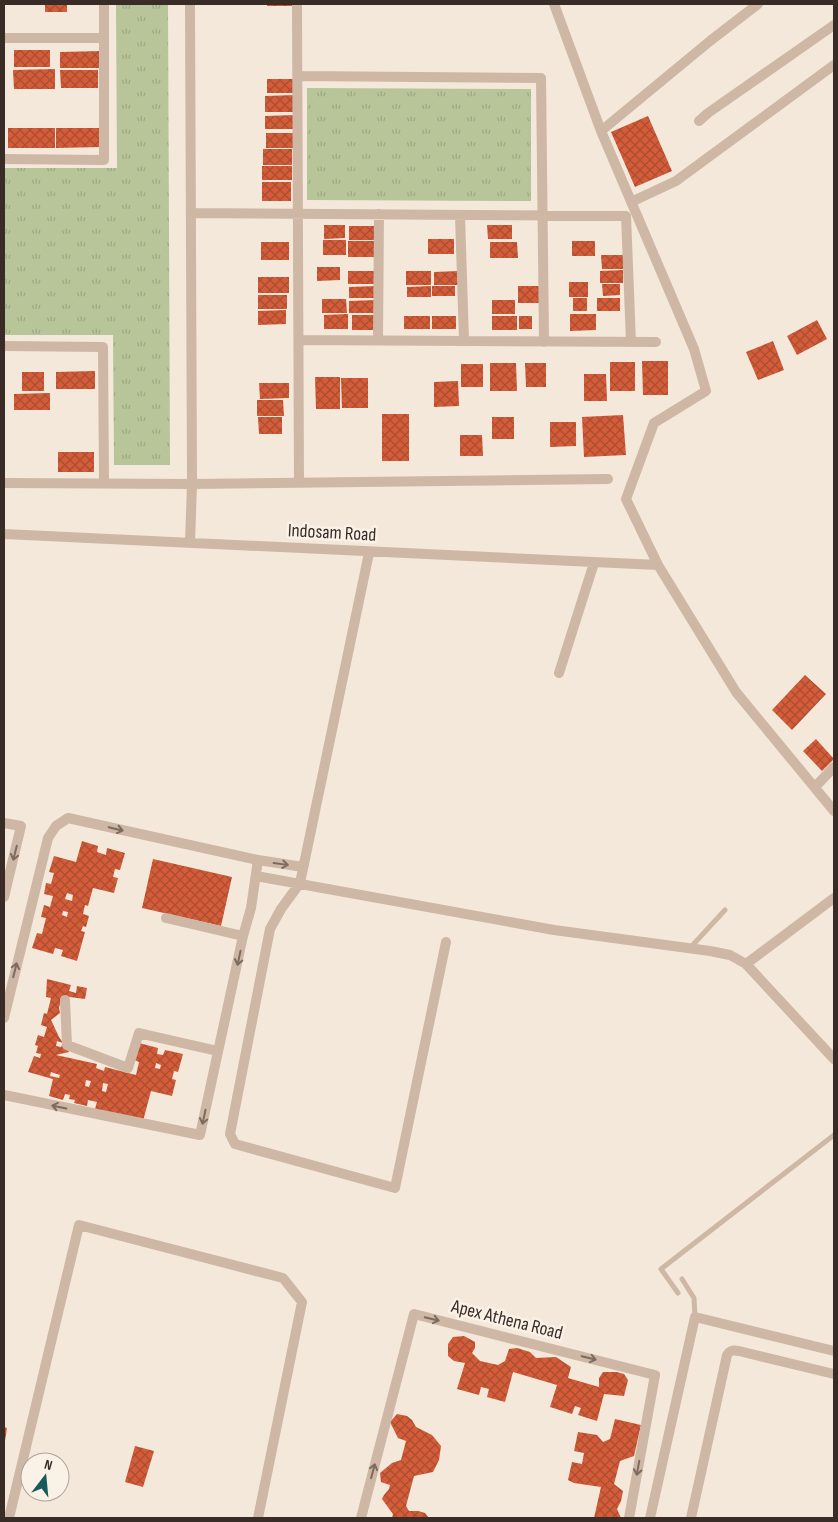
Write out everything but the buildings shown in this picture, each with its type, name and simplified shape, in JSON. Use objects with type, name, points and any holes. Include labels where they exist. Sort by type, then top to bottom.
[{"type":"street","points":[[4,159],[104,160],[104,4]]},
{"type":"street","points":[[190,4],[192,484],[190,543]]},
{"type":"street","points":[[298,4],[299,482]]},
{"type":"street","points":[[554,4],[601,132],[694,349],[706,391],[654,423],[626,499],[658,566],[736,692],[834,811]]},
{"type":"street","points":[[601,132],[710,41],[758,4]]},
{"type":"street","points":[[699,121],[708,112],[834,25]]},
{"type":"street","points":[[4,38],[104,38]]},
{"type":"street","points":[[631,202],[676,180],[834,65]]},
{"type":"street","points":[[298,76],[541,78],[544,342]]},
{"type":"street","points":[[191,213],[626,216],[631,342]]},
{"type":"street","points":[[378,340],[379,214]]},
{"type":"street","points":[[460,215],[464,341]]},
{"type":"street","points":[[299,340],[656,342]]},
{"type":"street","points":[[4,346],[103,347],[104,483]]},
{"type":"street","points":[[4,483],[192,484],[608,479]]},
{"type":"street","name":"Indosam Road","points":[[4,534],[658,566]]},
{"type":"street","points":[[369,553],[300,883],[281,909],[270,929],[230,1134],[235,1144],[395,1188],[446,942]]},
{"type":"street","points":[[559,674],[594,563]]},
{"type":"street","points":[[815,787],[834,766]]},
{"type":"street","points":[[4,1018],[48,838],[56,826],[68,818],[258,860],[303,867]]},
{"type":"street","points":[[4,823],[21,826],[4,897]]},
{"type":"street","points":[[4,1095],[200,1135],[243,936],[251,908],[258,860]]},
{"type":"street","points":[[256,876],[554,930],[730,955],[746,964],[834,1059]]},
{"type":"street","points":[[746,964],[834,898]]},
{"type":"street","points":[[166,918],[243,936]]},
{"type":"street","points":[[65,1000],[67,1045],[128,1068],[139,1033],[218,1051]]},
{"type":"street","points":[[10,1518],[79,1225],[283,1278],[302,1302],[258,1518]]},
{"type":"street","name":"Apex Athena Road","points":[[361,1518],[414,1314],[655,1375],[629,1518]]},
{"type":"street","points":[[650,1518],[695,1318],[834,1351]]},
{"type":"street","points":[[691,1518],[729,1352],[739,1350],[834,1374]]},
{"type":"lane","points":[[690,948],[726,910]]},
{"type":"lane","points":[[678,1293],[661,1269],[834,1135]]},
{"type":"lane","points":[[682,1278],[694,1298],[695,1318]]},
{"type":"green space","points":[[116,4],[168,4],[170,465],[114,465],[113,335],[4,335],[4,168],[117,168]]},
{"type":"green space","points":[[307,88],[531,89],[531,201],[307,200]]}]
